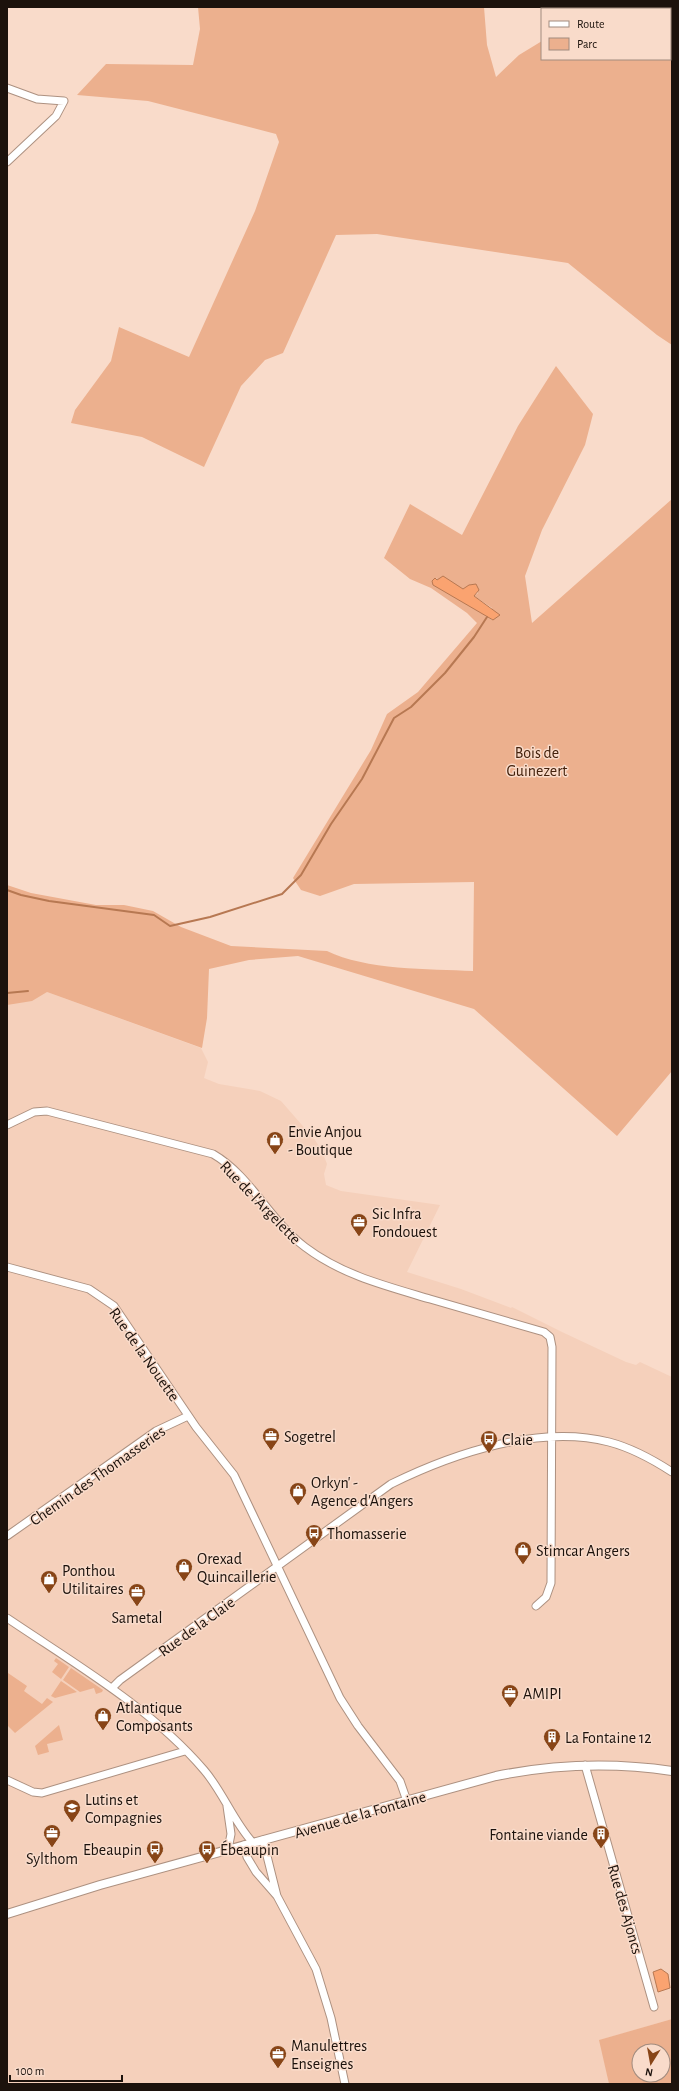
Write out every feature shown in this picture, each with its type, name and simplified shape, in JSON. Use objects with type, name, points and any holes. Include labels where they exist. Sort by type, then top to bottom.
[{"type":"street","points":[[7,88],[37,99],[64,101],[56,116],[7,162]]},
{"type":"street","name":"Rue de l'Argelette","points":[[7,1125],[34,1112],[47,1111],[214,1154],[227,1162],[287,1232],[303,1246],[334,1266],[370,1281],[544,1332],[550,1337],[552,1346],[551,1583],[546,1597],[536,1606]]},
{"type":"street","name":"Rue de la Nouette","points":[[7,1267],[89,1289],[102,1296],[114,1306],[188,1416],[234,1474],[340,1698],[358,1726],[400,1781],[407,1801]]},
{"type":"street","name":"Chemin des Thomasseries","points":[[7,1536],[156,1431],[188,1416]]},
{"type":"street","name":"Rue de la Claie","points":[[112,1688],[120,1680],[391,1484],[428,1466],[465,1453],[552,1437],[594,1438],[611,1442],[640,1453],[672,1472]]},
{"type":"street","points":[[7,1618],[112,1688],[165,1730],[205,1771],[227,1806],[235,1815],[243,1832],[253,1843]]},
{"type":"street","points":[[7,1780],[33,1792],[42,1793],[186,1751]]},
{"type":"street","name":"Avenue de la Fontaine","points":[[7,1914],[62,1896],[496,1776],[544,1768],[585,1765],[622,1766],[672,1771]]},
{"type":"street","name":"Rue des Ajoncs","points":[[585,1765],[654,2007]]},
{"type":"street","points":[[227,1806],[231,1834],[229,1844],[230,1849]]},
{"type":"street","points":[[263,1840],[277,1896]]},
{"type":"street","points":[[244,1846],[247,1857],[256,1872],[277,1896],[316,1969],[331,2018],[345,2084]]},
{"type":"shaded area","points":[[443,576],[463,589],[469,585],[476,584],[479,590],[474,596],[500,615],[493,620],[433,585],[432,581],[435,578],[437,580]]},
{"type":"shaded area","points":[[7,952],[36,988],[201,1048],[208,1062],[204,1078],[219,1084],[260,1091],[281,1101],[315,1140],[322,1151],[327,1164],[324,1174],[326,1185],[341,1191],[440,1205],[407,1272],[461,1289],[511,1308],[512,1307],[626,1362],[636,1365],[640,1362],[672,1377],[672,2019],[600,2040],[609,2084],[7,2084]]},
{"type":"shaded area","points":[[661,1969],[668,1974],[670,1988],[658,1992],[653,1972]]},
{"type":"green space","points":[[198,7],[484,7],[487,45],[496,77],[519,55],[541,42],[541,60],[671,60],[671,8],[590,8],[672,7],[672,345],[657,335],[568,263],[377,234],[336,235],[283,353],[265,360],[241,386],[204,467],[142,437],[71,423],[75,410],[111,361],[119,327],[189,357],[255,211],[279,142],[276,134],[148,101],[77,95],[106,64],[193,65],[200,29]]},
{"type":"green space","name":"Bois de Guinezert","points":[[556,366],[593,414],[585,445],[542,530],[525,576],[532,623],[672,499],[672,1071],[617,1136],[474,1009],[298,956],[249,960],[209,969],[207,1018],[202,1048],[47,992],[32,1001],[7,1005],[7,885],[31,893],[96,905],[124,905],[153,911],[181,927],[231,946],[327,951],[360,962],[378,965],[417,969],[473,971],[474,882],[354,884],[320,896],[301,890],[293,878],[371,750],[387,714],[418,692],[477,623],[467,613],[431,588],[410,579],[384,558],[410,504],[462,535],[518,426]],"holes":[[[435,578],[463,589],[472,584],[478,593],[474,596],[492,608],[492,620]]]},
{"type":"green space","points":[[56,1658],[69,1667],[61,1679],[52,1672],[58,1664],[54,1661]]},
{"type":"green space","points":[[71,1668],[103,1690],[102,1692],[96,1694],[94,1688],[80,1692],[63,1680]]},
{"type":"green space","points":[[8,1673],[27,1686],[24,1691],[42,1704],[47,1698],[53,1702],[15,1733],[7,1725]]},
{"type":"green space","points":[[61,1681],[77,1692],[55,1698],[51,1696]]},
{"type":"green space","points":[[59,1725],[63,1740],[47,1744],[49,1752],[38,1755],[35,1746]]},
{"type":"green space","points":[[672,2019],[672,2084],[609,2084],[599,2040]]},
{"type":"waterway","points":[[7,890],[21,895],[49,901],[154,915],[170,926],[210,917],[282,894],[301,875],[331,824],[362,779],[394,718],[411,707],[445,673],[474,637],[487,617]]},
{"type":"waterway","points":[[7,993],[28,991]]},
{"type":"place","name":"Envie Anjou - Boutique","points":[[275,1155]]},
{"type":"place","name":"Sic Infra Fondouest","points":[[359,1237]]},
{"type":"place","name":"Sogetrel","points":[[271,1451]]},
{"type":"place","name":"Claie","points":[[489,1454]]},
{"type":"place","name":"Orkyn' - Agence d'Angers","points":[[298,1506]]},
{"type":"place","name":"Thomasserie","points":[[314,1548]]},
{"type":"place","name":"Stimcar Angers","points":[[523,1565]]},
{"type":"place","name":"Orexad Quincaillerie","points":[[184,1582]]},
{"type":"place","name":"Ponthou Utilitaires","points":[[49,1594]]},
{"type":"place","name":"Sametal","points":[[137,1607]]},
{"type":"place","name":"AMIPI","points":[[510,1708]]},
{"type":"place","name":"Atlantique Composants","points":[[103,1731]]},
{"type":"place","name":"La Fontaine 12","points":[[552,1752]]},
{"type":"place","name":"Lutins et Compagnies","points":[[72,1823]]},
{"type":"place","name":"Sylthom","points":[[52,1848]]},
{"type":"place","name":"Fontaine viande","points":[[601,1849]]},
{"type":"place","name":"Ebeaupin","points":[[155,1864]]},
{"type":"place","name":"Ébeaupin","points":[[207,1864]]},
{"type":"place","name":"Manulettres Enseignes","points":[[278,2069]]}]
